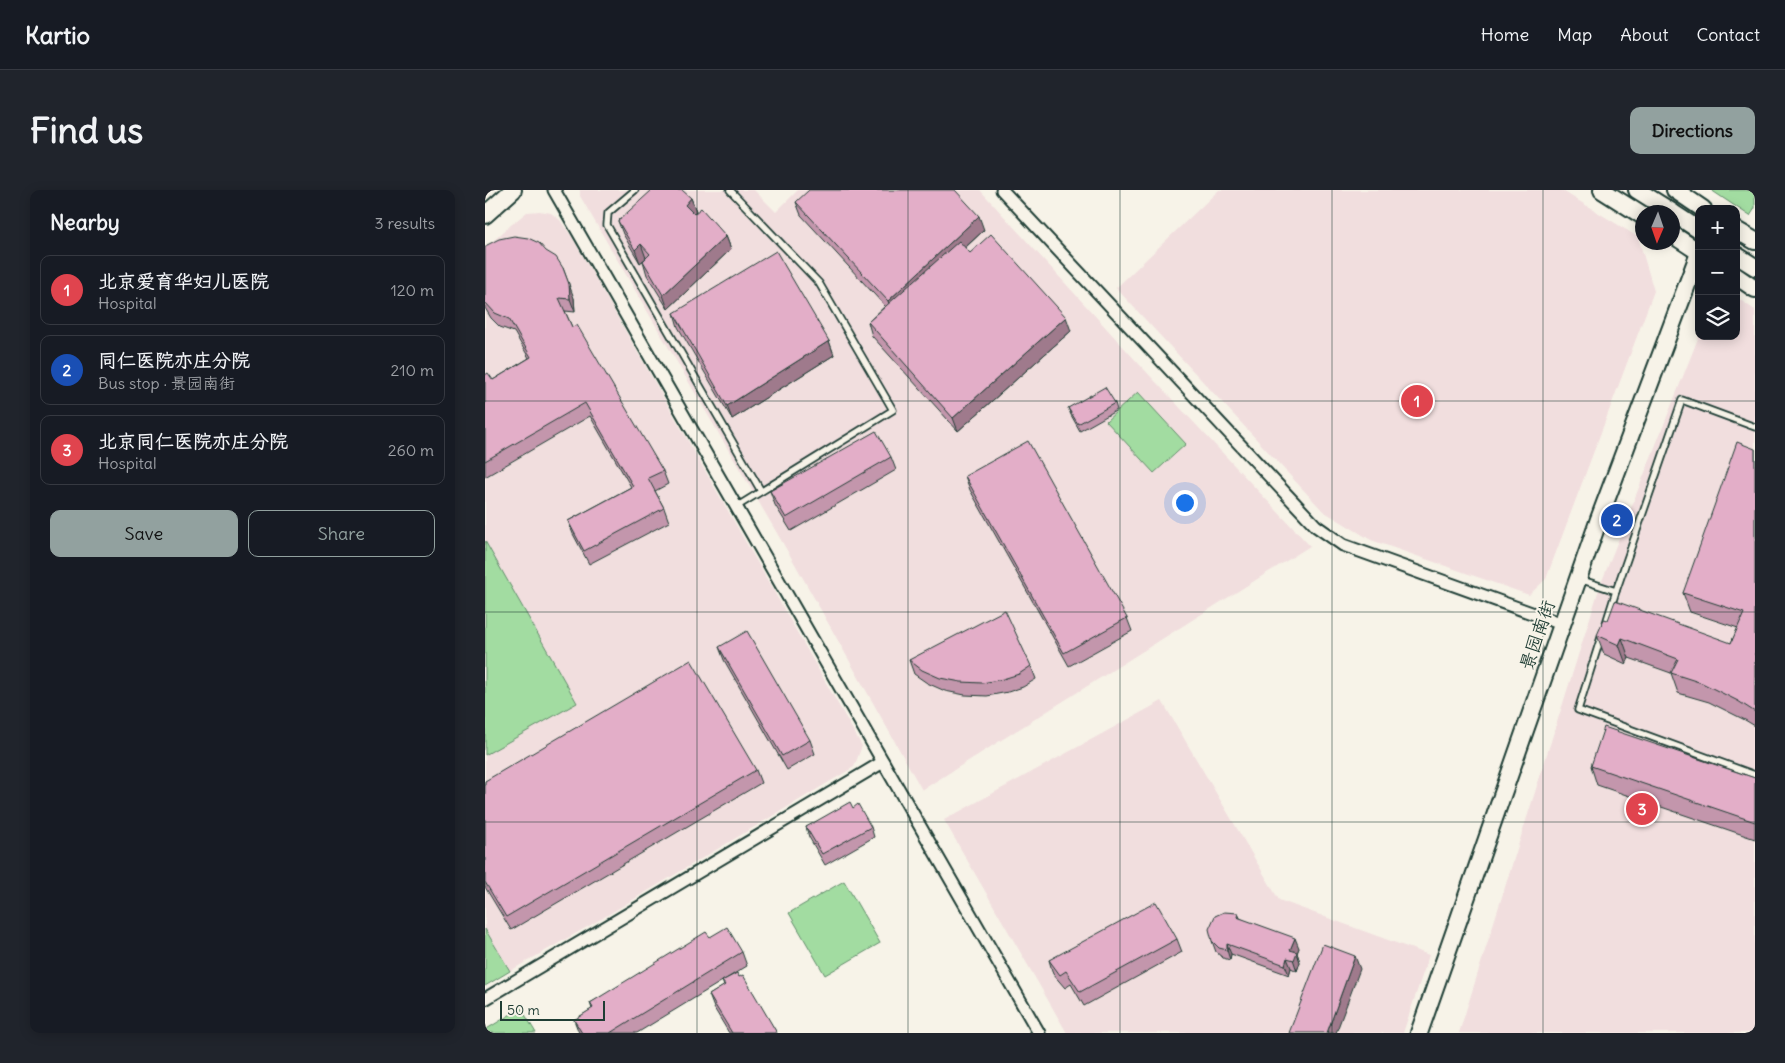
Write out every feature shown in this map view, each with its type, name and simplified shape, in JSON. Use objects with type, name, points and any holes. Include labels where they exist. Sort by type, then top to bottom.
[{"type":"street","points":[[485,215],[513,190]]},
{"type":"street","points":[[554,190],[1039,1033]]},
{"type":"street","points":[[1002,190],[1316,526],[1343,545],[1562,624]]},
{"type":"street","points":[[1602,190],[1635,211]]},
{"type":"street","points":[[1637,190],[1660,205]]},
{"type":"street","points":[[1675,190],[1697,205]]},
{"type":"street","points":[[1680,218],[1695,227]]},
{"type":"street","points":[[1740,232],[1755,241]]},
{"type":"street","points":[[1680,240],[1696,250]]},
{"type":"street","points":[[1740,258],[1755,267]]},
{"type":"street","name":"景园南街","points":[[1419,1033],[1578,578],[1695,263]]},
{"type":"street","points":[[1740,279],[1755,289]]},
{"type":"street","points":[[485,999],[883,762]]},
{"type":"lane","points":[[635,190],[608,214],[607,225],[761,491]]},
{"type":"lane","points":[[730,190],[819,283],[893,410],[736,506]]},
{"type":"lane","points":[[1755,427],[1682,400],[1616,592],[1578,710],[1755,775]]},
{"type":"lane","points":[[1578,578],[1616,592]]},
{"type":"shaded area","points":[[580,190],[754,190],[776,212],[798,190],[980,190],[1139,364],[1310,546],[922,790],[795,564],[580,196]]},
{"type":"shaded area","points":[[1219,190],[1561,190],[1635,235],[1635,250],[1642,250],[1654,291],[1546,579],[1529,595],[1371,540],[1323,511],[1116,288]]},
{"type":"shaded area","points":[[540,211],[551,213],[560,220],[572,237],[862,746],[854,767],[601,919],[510,971],[485,929],[485,248],[527,212]]},
{"type":"shaded area","points":[[1740,300],[1755,310],[1755,1033],[1459,1033],[1600,586],[1697,340],[1740,340]]},
{"type":"shaded area","points":[[1162,701],[1279,900],[1429,955],[1403,1033],[1067,1033],[944,820]]},
{"type":"green space","points":[[1711,190],[1755,190],[1755,208],[1750,216],[1740,209],[1740,205],[1734,205]]},
{"type":"green space","points":[[1138,392],[1186,444],[1154,473],[1106,421]]},
{"type":"green space","points":[[485,541],[577,703],[485,755]]},
{"type":"green space","points":[[844,881],[880,943],[825,975],[789,913]]},
{"type":"green space","points":[[485,929],[510,971],[485,986]]},
{"type":"green space","points":[[521,1008],[536,1033],[485,1033],[485,1030]]},
{"type":"building","points":[[652,190],[682,190],[691,198],[685,205],[694,214],[701,208],[726,236],[663,295],[643,261],[650,254],[641,244],[635,250],[618,221]]},
{"type":"building","points":[[809,190],[955,190],[979,216],[888,301],[796,202]]},
{"type":"building","points":[[991,234],[1066,317],[953,418],[868,322],[959,241],[970,253]]},
{"type":"building","points":[[514,236],[528,238],[539,243],[546,251],[556,257],[563,268],[569,284],[570,299],[559,298],[572,327],[577,325],[663,471],[648,478],[664,508],[584,551],[568,521],[633,486],[585,403],[485,461],[485,375],[488,373],[493,380],[531,357],[509,319],[495,313],[485,302],[485,248],[499,239]]},
{"type":"building","points":[[776,251],[829,341],[727,406],[674,313]]},
{"type":"building","points":[[1105,387],[1115,403],[1078,424],[1068,408]]},
{"type":"building","points":[[876,431],[891,457],[786,518],[770,491]]},
{"type":"building","points":[[1028,441],[1127,618],[1064,653],[965,476]]},
{"type":"building","points":[[1737,442],[1755,449],[1755,712],[1702,683],[1671,673],[1678,659],[1622,638],[1619,645],[1597,635],[1604,619],[1608,620],[1615,601],[1731,643],[1744,613],[1683,593]]},
{"type":"building","points":[[1005,610],[1031,666],[1019,674],[982,683],[961,682],[940,678],[922,670],[909,660]]},
{"type":"building","points":[[747,631],[810,740],[782,756],[719,647]]},
{"type":"building","points":[[691,660],[756,770],[506,917],[485,882],[485,781]]},
{"type":"building","points":[[1604,727],[1755,778],[1755,822],[1591,766]]},
{"type":"building","points":[[850,802],[853,808],[858,804],[871,827],[822,854],[806,827]]},
{"type":"building","points":[[1156,902],[1177,939],[1080,992],[1066,971],[1060,975],[1049,960]]},
{"type":"building","points":[[1224,912],[1238,913],[1237,917],[1295,938],[1290,950],[1297,952],[1294,960],[1287,958],[1285,965],[1227,944],[1227,950],[1219,948],[1212,941],[1209,929],[1215,916]]},
{"type":"building","points":[[727,927],[742,952],[610,1033],[582,1033],[574,1020],[593,1008],[590,1003],[706,932],[710,937]]},
{"type":"building","points":[[1323,944],[1355,956],[1327,1033],[1289,1033]]},
{"type":"building","points":[[737,973],[739,977],[743,975],[777,1033],[732,1033],[709,995],[725,985],[722,981]]},
{"type":"place","name":"北京爱育华妇儿医院","points":[[1417,401]]},
{"type":"place","name":"同仁医院亦庄分院","points":[[1617,520]]},
{"type":"place","name":"北京同仁医院亦庄分院","points":[[1642,809]]}]
